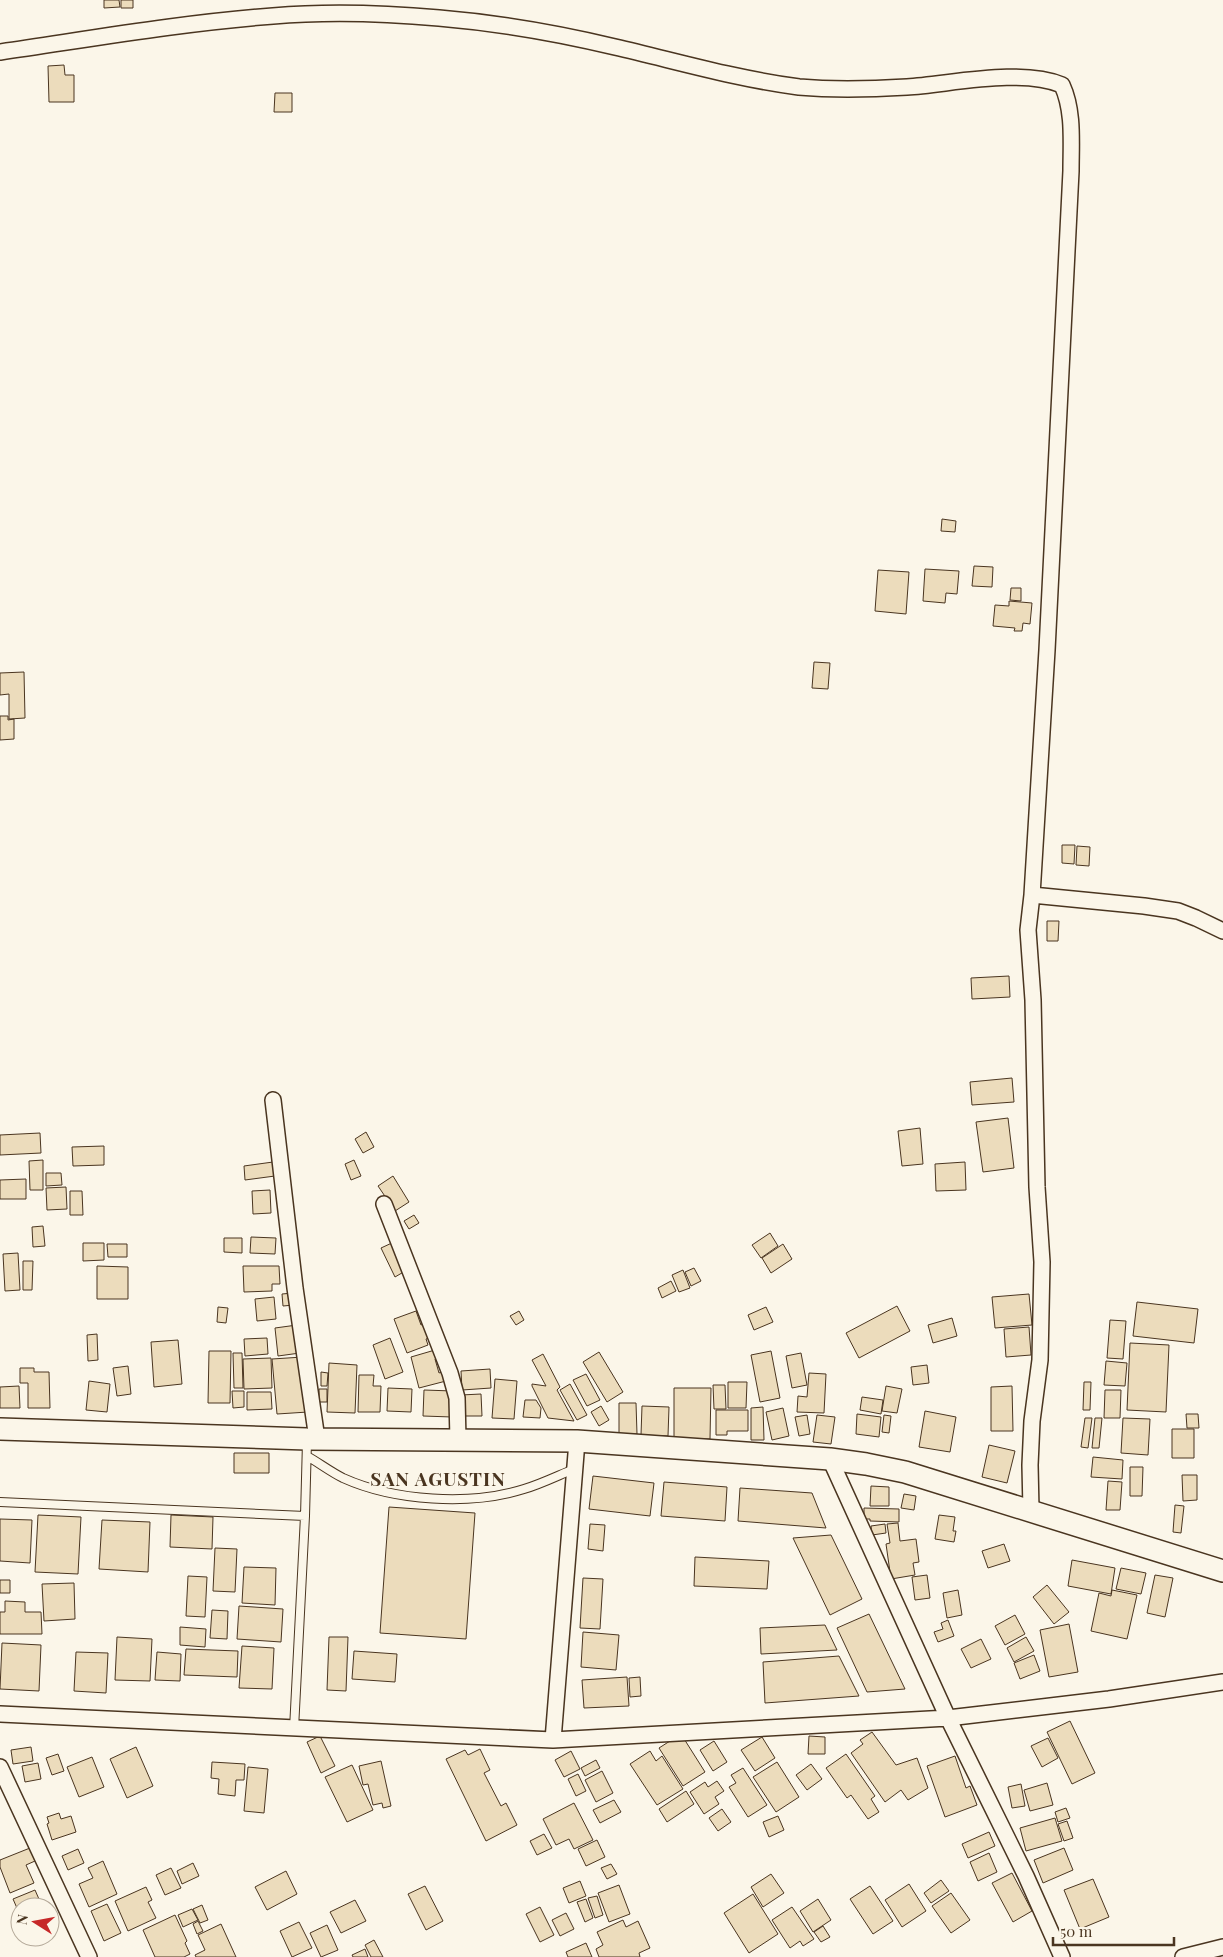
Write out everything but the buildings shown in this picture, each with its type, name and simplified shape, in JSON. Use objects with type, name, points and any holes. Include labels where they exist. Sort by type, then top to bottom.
[{"type":"main road","points":[[0,1429],[310,1445],[458,1440],[577,1441],[830,1459],[905,1472],[1223,1571]]},
{"type":"street","points":[[0,52],[164,28],[274,16],[364,13],[441,18],[550,33],[737,77],[801,87],[906,87],[968,80],[1014,78],[1050,80],[1062,85],[1068,98],[1071,131],[1071,171],[1047,650],[1032,895],[1028,930],[1034,1008],[1037,1187],[1042,1262],[1040,1360],[1032,1421],[1030,1465],[1031,1510]]},
{"type":"street","points":[[1032,895],[1178,911],[1223,931]]},
{"type":"street","points":[[274,1100],[310,1445]]},
{"type":"street","points":[[384,1204],[450,1374],[457,1398],[458,1440]]},
{"type":"street","points":[[553,1740],[577,1441]]},
{"type":"street","points":[[830,1459],[948,1718],[1026,1876],[1062,1957]]},
{"type":"street","points":[[0,1714],[553,1740],[948,1718],[1110,1699],[1223,1682]]},
{"type":"street","points":[[0,1767],[89,1957]]},
{"type":"street","points":[[1183,1957],[1223,1947]]},
{"type":"lane","points":[[310,1445],[343,1478],[402,1495],[441,1499],[486,1498],[504,1494],[523,1489],[574,1469]]},
{"type":"lane","points":[[294,1729],[310,1445]]},
{"type":"lane","points":[[0,1502],[305,1516]]},
{"type":"district","name":"SAN AGUSTIN","points":[[438,1479]]}]
